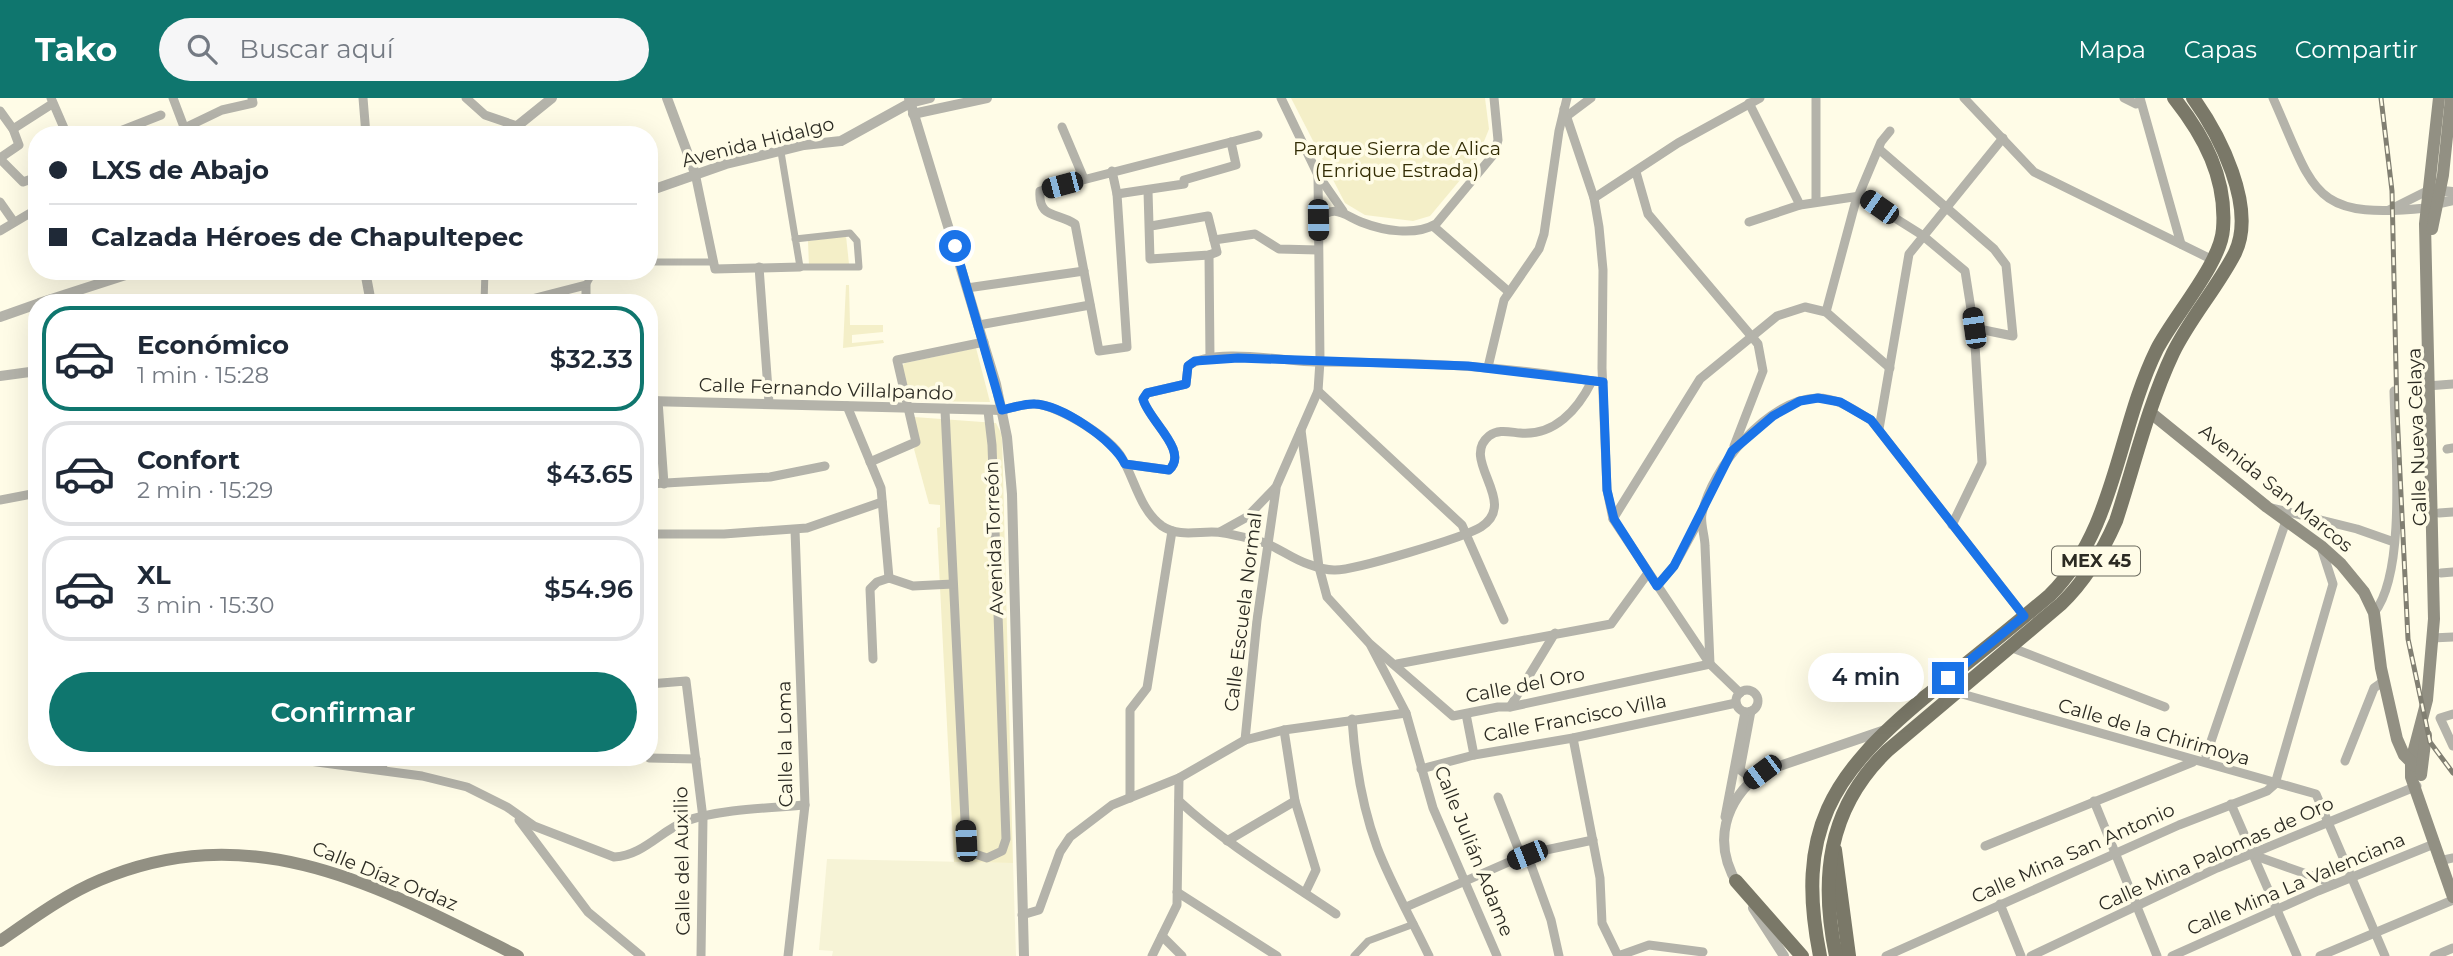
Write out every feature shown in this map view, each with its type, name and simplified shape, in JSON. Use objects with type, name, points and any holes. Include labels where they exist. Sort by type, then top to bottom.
[{"type":"main road","name":"MEX 45","points":[[1820,956],[1811,883],[1822,820],[1849,772],[1888,729],[2062,583],[2085,550],[2099,522],[2134,407],[2157,350],[2180,309],[2213,260],[2223,233],[2218,181],[2206,142],[2174,98]]},
{"type":"main road","name":"MEX 45","points":[[1836,956],[1827,885],[1834,841],[1851,798],[1874,764],[2074,592],[2099,556],[2116,521],[2173,352],[2234,254],[2239,237],[2239,207],[2228,158],[2214,128],[2193,98]]},
{"type":"main road","name":"Calle Nueva Celaya","points":[[2439,98],[2441,190]]},
{"type":"main road","name":"Calle Nueva Celaya","points":[[2419,781],[2432,713],[2435,638],[2430,386],[2431,206],[2441,190],[2452,123],[2451,98]]},
{"type":"main road","name":"Calle Nueva Celaya","points":[[2411,761],[2425,712],[2447,573],[2439,513],[2430,386]]},
{"type":"main road","name":"Avenida San Marcos","points":[[2151,413],[2266,507],[2321,546],[2349,573],[2364,593],[2374,613],[2384,681],[2397,739],[2404,755],[2411,761],[2412,777],[2419,781],[2453,882]]},
{"type":"main road","name":"Avenida San Marcos","points":[[2419,781],[2434,844],[2446,860],[2453,899]]},
{"type":"main road","points":[[1834,841],[1849,956]]},
{"type":"main road","name":"Calle Díaz Ordaz","points":[[0,941],[60,901],[112,875],[162,862],[210,856],[257,856],[280,858],[329,870],[444,919],[518,956]]},
{"type":"main road","points":[[1736,881],[1802,956]]},
{"type":"street","points":[[173,98],[184,126]]},
{"type":"street","points":[[363,98],[365,126]]},
{"type":"street","points":[[466,98],[485,116],[517,126],[552,98]]},
{"type":"street","points":[[667,98],[695,173],[714,265]]},
{"type":"street","name":"Avenida Hidalgo","points":[[658,187],[695,173],[804,145],[841,141],[917,103],[987,98]]},
{"type":"street","points":[[1281,98],[1318,174],[1343,211],[1361,222],[1398,230],[1418,231],[1433,226],[1466,192],[1494,154],[1498,140],[1494,98]]},
{"type":"street","points":[[1488,367],[1504,300],[1539,249],[1544,234],[1567,98]]},
{"type":"street","points":[[1565,112],[1591,98]]},
{"type":"street","points":[[1594,198],[1678,143],[1760,98]]},
{"type":"street","points":[[1816,98],[1816,202]]},
{"type":"street","points":[[1964,98],[2042,176],[2213,260]]},
{"type":"street","points":[[2124,98],[2136,104],[2140,99]]},
{"type":"street","points":[[2273,98],[2318,190],[2341,205],[2385,212],[2453,200]]},
{"type":"street","points":[[2140,99],[2181,244]]},
{"type":"street","points":[[186,126],[252,100]]},
{"type":"street","points":[[13,129],[52,101],[63,126]]},
{"type":"street","name":"Avenida Torreón","points":[[917,103],[921,131],[1002,410],[1012,494],[1024,956]]},
{"type":"street","points":[[1749,103],[1800,205]]},
{"type":"street","points":[[0,111],[13,129],[19,145],[0,158],[23,183],[28,181]]},
{"type":"street","points":[[1565,112],[1594,198],[1603,270],[1607,490],[1614,519],[1710,664],[1740,693]]},
{"type":"street","points":[[133,126],[161,115]]},
{"type":"street","points":[[1062,127],[1084,179]]},
{"type":"street","points":[[1826,312],[1860,196],[1890,131]]},
{"type":"street","points":[[1112,171],[1117,194],[1127,347],[1100,351],[1075,224],[1066,218],[1047,215],[1041,207],[1040,191],[1112,171],[1258,135]]},
{"type":"street","points":[[1879,429],[1909,254],[2003,138]]},
{"type":"street","points":[[1117,194],[1185,184],[1184,180],[1237,164],[1231,142]]},
{"type":"street","points":[[1880,150],[1994,248],[2006,265],[2013,336],[1974,328]]},
{"type":"street","points":[[781,152],[800,267]]},
{"type":"street","points":[[1636,172],[1648,215],[1758,344],[1763,372],[1732,451],[1711,490],[1701,516],[1674,566],[1657,586]]},
{"type":"street","points":[[1220,532],[1247,517],[1276,487],[1318,391],[1318,174]]},
{"type":"street","points":[[2385,212],[2441,190]]},
{"type":"street","points":[[1148,191],[1152,226],[1150,259],[1209,256],[1217,252],[1208,216],[1152,226]]},
{"type":"street","points":[[1749,222],[1800,205],[1860,196],[1922,236],[1965,271],[1974,328],[1982,463],[1952,525]]},
{"type":"street","points":[[0,202],[14,222]]},
{"type":"street","points":[[1318,220],[1324,213],[1343,211]]},
{"type":"street","points":[[0,231],[28,214]]},
{"type":"street","points":[[1433,226],[1509,292]]},
{"type":"street","points":[[658,262],[759,267],[859,267],[861,262],[857,241],[850,233],[795,239]]},
{"type":"street","points":[[1214,240],[1255,234],[1279,249],[1318,250]]},
{"type":"street","points":[[1209,256],[1210,359]]},
{"type":"street","points":[[759,267],[769,403]]},
{"type":"street","points":[[967,288],[1084,271]]},
{"type":"street","points":[[66,294],[110,280]]},
{"type":"street","points":[[586,294],[589,280]]},
{"type":"street","points":[[551,294],[586,285]]},
{"type":"street","points":[[979,325],[1090,306]]},
{"type":"street","points":[[0,317],[28,307]]},
{"type":"street","points":[[1614,519],[1700,379],[1777,316],[1795,309],[1815,308],[1826,312],[1890,368]]},
{"type":"street","points":[[870,462],[916,442],[897,363],[900,357],[984,342]]},
{"type":"street","points":[[1125,464],[1169,470],[1175,465],[1177,456],[1172,445],[1146,409],[1143,399],[1147,393],[1186,384],[1188,366],[1195,361],[1320,361],[1488,367],[1603,382]]},
{"type":"street","points":[[0,376],[28,372]]},
{"type":"street","points":[[1002,410],[1034,404],[1051,407],[1104,440],[1121,455],[1147,511],[1172,531],[1220,532],[1267,544],[1305,564],[1335,570],[1354,568],[1480,528],[1494,513],[1496,503],[1480,451],[1489,437],[1503,431],[1523,434],[1545,430],[1566,418],[1582,403],[1592,381]]},
{"type":"street","points":[[2430,386],[2453,384]]},
{"type":"street","points":[[1318,391],[1452,516],[1464,532],[1503,620]]},
{"type":"street","points":[[2374,613],[2385,600],[2394,542],[2394,391]]},
{"type":"street","points":[[1732,451],[1784,409],[1810,399],[1840,402],[1871,420],[1879,429],[2024,616]]},
{"type":"street","name":"Calle Fernando Villalpando","points":[[658,401],[1002,410]]},
{"type":"street","points":[[846,406],[881,488],[889,578]]},
{"type":"street","points":[[945,410],[966,841],[972,853],[987,858],[1002,850],[1006,839],[992,444],[988,411]]},
{"type":"street","points":[[1301,430],[1319,567],[1327,597],[1370,644]]},
{"type":"street","points":[[658,439],[664,484]]},
{"type":"street","points":[[658,484],[770,477],[825,466]]},
{"type":"street","name":"Calle Escuela Normal","points":[[1245,740],[1276,487]]},
{"type":"street","points":[[0,500],[28,495]]},
{"type":"street","points":[[658,534],[795,530],[818,525],[882,502]]},
{"type":"street","points":[[2266,507],[2357,529],[2394,542]]},
{"type":"street","points":[[2439,513],[2453,512]]},
{"type":"street","points":[[1701,516],[1710,664]]},
{"type":"street","points":[[2206,755],[2286,521]]},
{"type":"street","name":"Calle la Loma","points":[[788,956],[805,805],[795,530]]},
{"type":"street","points":[[1130,798],[1130,710],[1147,688],[1172,531]]},
{"type":"street","points":[[2275,784],[2333,584],[2321,546]]},
{"type":"street","points":[[1397,664],[1611,624],[1648,573]]},
{"type":"street","points":[[873,659],[870,589],[877,582],[889,578],[913,586],[953,584]]},
{"type":"street","points":[[1510,707],[1555,634]]},
{"type":"street","points":[[2435,638],[2453,637]]},
{"type":"street","name":"Calle del Oro","points":[[1370,644],[1397,664],[1453,716],[1498,706],[1510,707],[1710,664]]},
{"type":"street","name":"Calle Julián Adame","points":[[1370,644],[1406,713],[1433,808],[1497,956]]},
{"type":"street","points":[[2010,647],[2165,707]]},
{"type":"street","name":"Calle del Auxilio","points":[[658,683],[686,681],[703,818],[701,956]]},
{"type":"street","points":[[2345,761],[2374,688],[2384,681]]},
{"type":"street","points":[[1740,693],[1750,690],[1756,695],[1757,705],[1748,712],[1724,825],[1727,858],[1736,881],[1784,956]]},
{"type":"street","name":"Calle de la Chirimoya","points":[[1955,692],[2193,762],[2316,794],[2330,821],[2385,956]]},
{"type":"street","points":[[1740,693],[1736,703],[1748,712]]},
{"type":"street","name":"Calle Francisco Villa","points":[[1421,769],[1474,755],[1573,738],[1736,703]]},
{"type":"street","points":[[1748,712],[1740,770],[1748,776],[1888,729]]},
{"type":"street","points":[[1022,915],[1039,910],[1060,852],[1070,837],[1112,805],[1179,778],[1245,740],[1284,730],[1406,713]]},
{"type":"street","points":[[1466,714],[1474,755]]},
{"type":"street","points":[[2453,714],[2440,718],[2453,746]]},
{"type":"street","points":[[1352,719],[1364,805],[1378,849],[1429,956]]},
{"type":"street","points":[[1284,730],[1295,801],[1316,870],[1305,893]]},
{"type":"street","points":[[1573,738],[1600,878],[1602,923],[1618,956],[1649,945],[1703,952]]},
{"type":"street","points":[[658,758],[696,759]]},
{"type":"street","points":[[1984,846],[2193,762]]},
{"type":"street","points":[[350,766],[467,787],[507,807],[588,912],[641,956]]},
{"type":"street","points":[[382,770],[383,766]]},
{"type":"street","points":[[1724,825],[1733,800],[1747,783],[1762,772]]},
{"type":"street","points":[[1152,956],[1177,905],[1179,778]]},
{"type":"street","name":"Calle Mina Palomas de Oro","points":[[2031,956],[2137,909],[2217,868],[2253,855],[2419,781]]},
{"type":"street","name":"Calle Mina San Antonio","points":[[1886,956],[2000,904],[2267,791],[2275,784]]},
{"type":"street","points":[[1498,797],[1518,848],[1527,855],[1552,920],[1559,956]]},
{"type":"street","points":[[1179,801],[1227,841],[1293,888],[1336,914]]},
{"type":"street","points":[[1227,841],[1295,801]]},
{"type":"street","points":[[2094,801],[2157,956]]},
{"type":"street","points":[[2231,804],[2297,956]]},
{"type":"street","points":[[515,816],[565,841],[614,857],[626,856],[645,848],[687,821],[805,805]]},
{"type":"street","points":[[1406,906],[1527,855],[1593,840]]},
{"type":"street","name":"Calle Mina La Valenciana","points":[[2172,956],[2335,884],[2434,844]]},
{"type":"street","points":[[2253,855],[2335,884]]},
{"type":"street","points":[[1177,892],[1276,956]]},
{"type":"street","points":[[2320,956],[2453,899]]},
{"type":"street","points":[[2000,904],[2021,956]]},
{"type":"street","points":[[1354,956],[1368,941],[1414,924]]},
{"type":"street","points":[[1162,936],[1182,956]]},
{"type":"street","points":[[2434,956],[2453,948]]},
{"type":"shaded area","points":[[827,859],[1013,863],[1016,956],[832,956],[833,951],[819,950]]},
{"type":"green space","name":"Parque Sierra de Alica (Enrique Estrada)","points":[[1291,98],[1485,98],[1489,129],[1476,161],[1430,216],[1413,221],[1365,215],[1345,203]]},
{"type":"green space","points":[[846,236],[849,264],[809,267],[808,241]]},
{"type":"green space","points":[[846,285],[849,285],[850,325],[883,325],[883,332],[852,335],[852,343],[883,340],[884,343],[843,348]]},
{"type":"green space","points":[[976,348],[990,402],[910,401],[902,366],[905,363]]},
{"type":"green space","points":[[914,417],[996,423],[1002,435],[1013,863],[954,862],[937,528],[940,527],[940,505],[929,504],[914,449],[920,442]]},
{"type":"railway","points":[[2381,98],[2392,191],[2397,412],[2408,639],[2430,742],[2453,773]]},
{"type":"route","points":[[955,246],[1002,410],[1034,404],[1051,407],[1070,416],[1104,440],[1121,455],[1125,464],[1169,470],[1175,465],[1177,456],[1172,445],[1154,423],[1143,399],[1147,393],[1186,384],[1188,366],[1195,361],[1238,358],[1468,366],[1555,374],[1603,382],[1607,490],[1614,519],[1632,552],[1657,586],[1674,566],[1732,451],[1750,434],[1790,405],[1818,398],[1840,402],[1871,420],[2024,616],[1948,678]]}]
